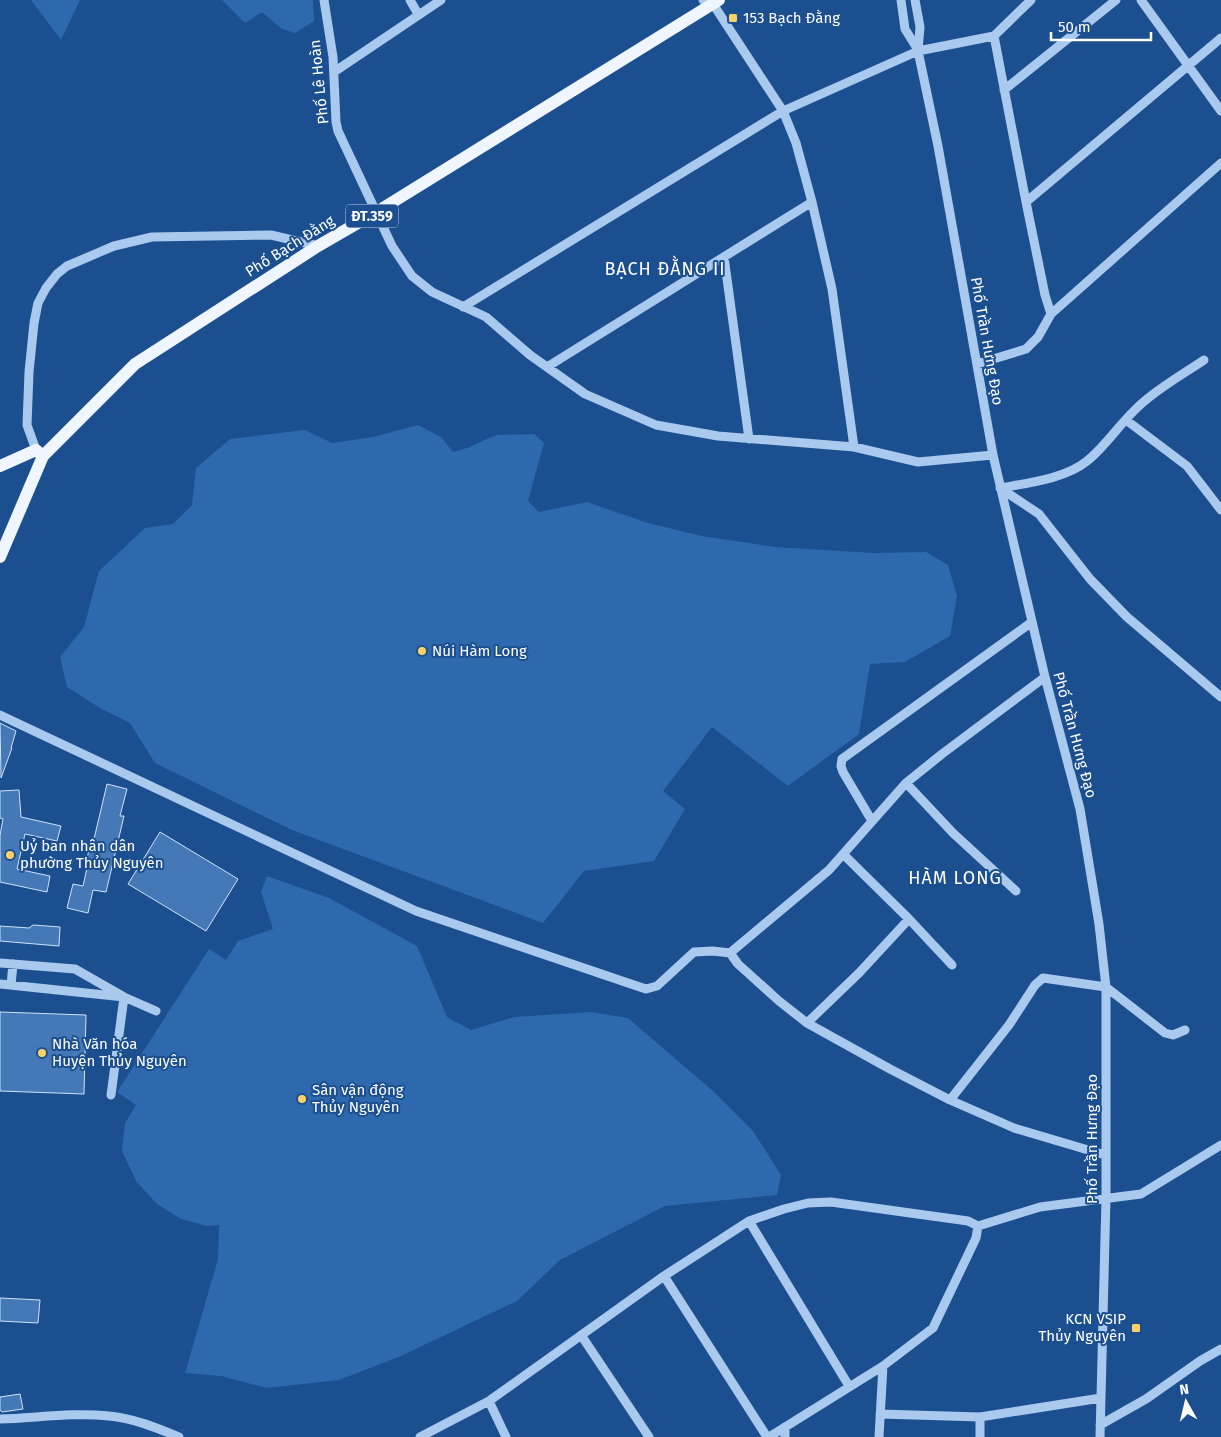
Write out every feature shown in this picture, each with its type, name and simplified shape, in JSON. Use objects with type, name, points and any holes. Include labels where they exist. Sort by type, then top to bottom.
[{"type":"main road","name":"Phố Bạch Đằng","points":[[0,557],[39,453],[135,364],[318,246],[375,213],[712,1]]},
{"type":"main road","points":[[0,466],[39,453]]},
{"type":"street","name":"Phố Lê Hoàn","points":[[324,0],[334,72],[338,131],[392,246],[412,276],[432,292],[486,317],[530,355],[585,394],[656,426],[718,436],[854,447],[918,462],[993,455]]},
{"type":"street","points":[[410,0],[418,14]]},
{"type":"street","points":[[334,72],[441,0]]},
{"type":"street","name":"Phố Trần Hưng Đạo","points":[[901,0],[905,29],[918,51]]},
{"type":"street","name":"Phố Trần Hưng Đạo","points":[[915,0],[920,27],[918,51],[938,146],[993,455],[1045,677],[1080,809],[1099,924],[1106,987],[1106,1198],[1100,1437]]},
{"type":"street","points":[[463,307],[783,111],[918,51],[994,36],[1031,0]]},
{"type":"street","points":[[1004,90],[1116,0]]},
{"type":"street","points":[[1141,0],[1221,111]]},
{"type":"street","points":[[712,1],[783,111],[796,144],[812,202],[832,289],[854,447]]},
{"type":"street","points":[[994,36],[1045,295],[1051,314]]},
{"type":"street","points":[[1026,202],[1221,38]]},
{"type":"street","points":[[977,364],[1026,349],[1038,338],[1051,314],[1221,163]]},
{"type":"street","points":[[547,367],[812,202]]},
{"type":"street","points":[[39,453],[28,425],[29,372],[34,323],[38,303],[46,288],[57,274],[67,266],[114,246],[152,237],[271,235],[318,246]]},
{"type":"street","points":[[724,257],[749,439]]},
{"type":"street","points":[[1000,488],[1044,480],[1086,462],[1138,406],[1204,360]]},
{"type":"street","points":[[1126,420],[1159,446],[1182,460],[1221,510]]},
{"type":"street","points":[[1000,488],[1039,514],[1090,580],[1127,617],[1221,697]]},
{"type":"street","points":[[872,821],[843,772],[841,766],[842,759],[1032,622]]},
{"type":"street","points":[[0,715],[416,911],[646,989],[657,986],[694,952],[713,951],[730,953],[829,870],[906,783],[1045,677]]},
{"type":"street","points":[[906,783],[954,833],[1007,884],[1016,890]]},
{"type":"street","points":[[843,854],[909,919],[952,965]]},
{"type":"street","points":[[807,1023],[909,919]]},
{"type":"street","points":[[730,953],[738,964],[807,1023],[950,1100],[1014,1128],[1105,1155]]},
{"type":"street","points":[[0,962],[75,969],[124,997],[156,1011]]},
{"type":"street","points":[[11,985],[13,964]]},
{"type":"street","points":[[950,1100],[1009,1025],[1034,985],[1040,979],[1048,978],[1106,987],[1165,1033],[1173,1035],[1185,1030]]},
{"type":"street","points":[[0,984],[124,997]]},
{"type":"street","points":[[111,1095],[124,997]]},
{"type":"street","points":[[420,1437],[489,1401],[664,1276],[749,1221],[784,1208],[808,1203],[830,1202],[968,1222],[978,1226],[1040,1207],[1142,1194],[1221,1145]]},
{"type":"street","points":[[749,1221],[849,1386]]},
{"type":"street","points":[[664,1276],[768,1437],[883,1366],[933,1328],[976,1238],[978,1226]]},
{"type":"street","points":[[581,1335],[649,1437]]},
{"type":"street","points":[[1100,1425],[1146,1399],[1221,1349]]},
{"type":"street","points":[[879,1437],[883,1366]]},
{"type":"street","points":[[880,1414],[980,1417],[1101,1398]]},
{"type":"street","points":[[489,1401],[506,1437]]},
{"type":"street","points":[[0,1419],[43,1416],[109,1416],[147,1425],[179,1437]]},
{"type":"street","points":[[980,1417],[980,1437]]},
{"type":"street","points":[[785,1427],[785,1437]]},
{"type":"shaded area","points":[[31,0],[80,0],[61,40]]},
{"type":"shaded area","points":[[222,0],[313,0],[314,21],[295,33],[282,29],[262,12],[245,23]]},
{"type":"shaded area","points":[[418,425],[441,437],[453,452],[496,435],[534,434],[544,443],[528,501],[539,512],[587,502],[648,523],[702,536],[775,547],[874,553],[926,552],[948,565],[957,596],[950,636],[905,662],[870,664],[859,734],[788,786],[712,727],[663,791],[685,809],[654,861],[584,871],[543,923],[292,830],[155,763],[130,723],[100,708],[67,687],[60,657],[84,627],[99,571],[145,528],[173,524],[192,505],[196,468],[230,439],[305,430],[332,443],[373,437]]},
{"type":"shaded area","points":[[267,876],[329,898],[417,946],[447,1017],[471,1030],[514,1017],[591,1012],[628,1018],[713,1091],[753,1131],[781,1175],[777,1195],[665,1206],[560,1260],[517,1301],[401,1356],[339,1380],[267,1388],[221,1376],[185,1373],[218,1259],[219,1225],[207,1226],[181,1219],[157,1204],[136,1181],[122,1151],[125,1123],[136,1105],[117,1092],[209,949],[226,960],[238,941],[273,929],[261,892]]},
{"type":"building","points":[[0,723],[16,731],[1,778]]},
{"type":"building","points":[[107,784],[127,789],[120,816],[124,816],[106,892],[93,890],[88,913],[67,908],[73,884],[83,886],[89,859],[87,858],[92,839],[94,839]]},
{"type":"building","name":"Uỷ ban nhân dân phường Thủy Nguyên","points":[[19,790],[21,817],[61,826],[57,841],[25,834],[17,869],[50,876],[47,892],[0,882],[0,835],[3,819],[0,818],[0,791]]},
{"type":"building","points":[[160,832],[238,879],[206,931],[128,884]]},
{"type":"building","points":[[33,925],[60,927],[59,946],[0,941],[0,926],[29,928]]},
{"type":"building","name":"Nhà Văn hóa Huyện Thủy Nguyên","points":[[0,1012],[86,1015],[84,1094],[0,1091]]},
{"type":"building","points":[[0,1298],[40,1300],[38,1323],[0,1321]]},
{"type":"building","points":[[20,1394],[23,1409],[2,1412],[0,1410],[0,1397]]},
{"type":"place","name":"153 Bạch Đằng","points":[[733,18]]},
{"type":"place","name":"Núi Hàm Long","points":[[422,651]]},
{"type":"place","name":"Uỷ ban nhân dân phường Thủy Nguyên","points":[[10,855]]},
{"type":"place","name":"Nhà Văn hóa Huyện Thủy Nguyên","points":[[42,1053]]},
{"type":"place","name":"Sân vận động Thủy Nguyên","points":[[302,1099]]},
{"type":"place","name":"KCN VSIP Thủy Nguyên","points":[[1136,1328]]},
{"type":"district","name":"BẠCH ĐẰNG II","points":[[665,269]]},
{"type":"district","name":"HÀM LONG","points":[[955,878]]}]
